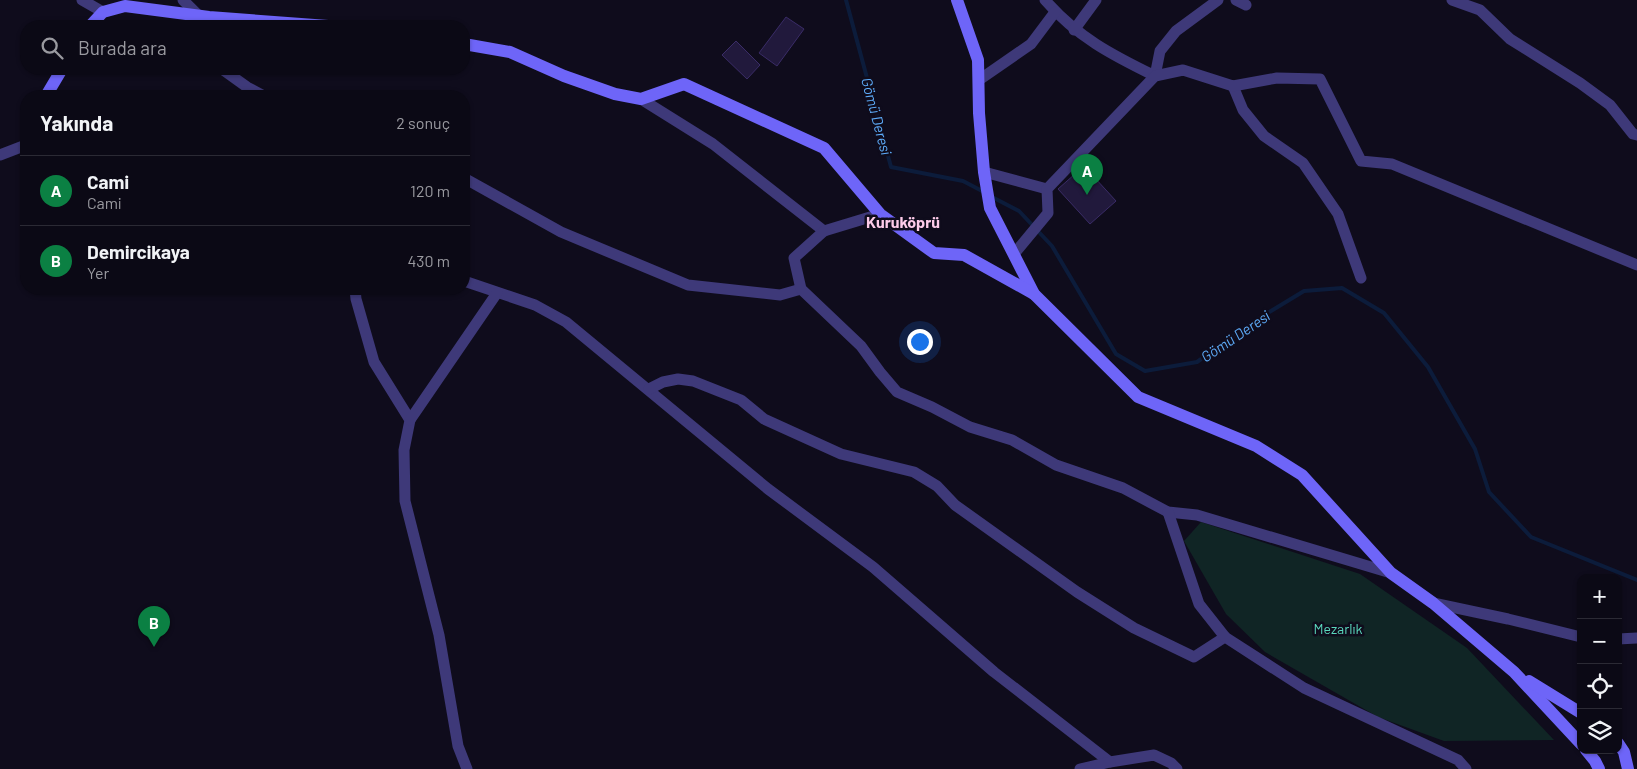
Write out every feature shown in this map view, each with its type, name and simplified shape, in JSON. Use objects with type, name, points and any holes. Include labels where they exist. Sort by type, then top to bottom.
[{"type":"street","points":[[82,0],[103,12]]},
{"type":"street","points":[[183,0],[205,20]]},
{"type":"street","points":[[958,0],[978,60],[984,172],[990,208],[1034,294]]},
{"type":"street","points":[[1045,0],[1074,30],[1108,53],[1155,76],[1183,70],[1233,86],[1278,78],[1320,78],[1361,161],[1392,164],[1637,265]]},
{"type":"street","points":[[1074,30],[1096,0]]},
{"type":"street","points":[[1014,254],[1048,213],[1047,190],[1155,76],[1160,51],[1176,31],[1218,0]]},
{"type":"street","points":[[1452,0],[1480,10],[1510,39],[1580,83],[1610,105],[1633,134],[1637,135]]},
{"type":"street","points":[[96,20],[103,12],[124,6],[205,20]]},
{"type":"street","points":[[979,80],[1031,44],[1055,12]]},
{"type":"street","points":[[470,45],[510,52],[564,76],[615,94],[641,99],[713,144],[824,231]]},
{"type":"street","points":[[50,90],[58,75]]},
{"type":"street","points":[[230,75],[253,90]]},
{"type":"street","points":[[641,99],[684,84],[824,148],[880,214],[934,253],[964,255],[1034,294],[1138,397],[1256,446],[1302,475],[1391,573],[1433,603],[1514,672],[1577,740]]},
{"type":"street","points":[[1233,86],[1243,110],[1264,136],[1303,163],[1333,206],[1338,214],[1360,278]]},
{"type":"street","points":[[0,155],[20,147]]},
{"type":"street","points":[[984,172],[1047,190]]},
{"type":"street","points":[[470,181],[561,232],[688,285],[780,295],[801,289]]},
{"type":"street","points":[[880,214],[824,231],[794,258],[801,289],[861,346],[897,392],[932,407],[970,427],[1012,440],[1056,465],[1123,488],[1168,512],[1198,515],[1391,573]]},
{"type":"street","points":[[470,284],[536,305],[566,322],[768,489],[873,567],[994,672],[1110,762]]},
{"type":"street","points":[[467,769],[458,746],[439,635],[405,501],[404,450],[410,420],[497,292]]},
{"type":"street","points":[[356,295],[374,362],[410,420]]},
{"type":"street","points":[[649,389],[663,382],[678,379],[693,381],[741,400],[764,419],[841,454],[914,472],[937,486],[955,505],[1077,592],[1134,628],[1194,657],[1225,637]]},
{"type":"street","points":[[1168,512],[1199,604],[1225,637],[1304,688],[1466,769]]},
{"type":"street","points":[[1433,603],[1577,636]]},
{"type":"street","points":[[1622,639],[1637,638]]},
{"type":"street","points":[[1514,672],[1577,711]]},
{"type":"street","points":[[1622,749],[1628,769]]},
{"type":"street","points":[[1590,754],[1599,769]]},
{"type":"street","points":[[1080,769],[1154,755],[1171,763],[1177,769]]},
{"type":"green space","name":"Mezarlık","points":[[1201,522],[1360,574],[1467,648],[1554,740],[1444,741],[1378,717],[1265,652],[1226,614],[1184,541]]},
{"type":"building","points":[[786,17],[804,29],[777,66],[759,53]]},
{"type":"building","points":[[736,41],[760,65],[747,79],[722,55]]},
{"type":"building","points":[[1084,166],[1116,201],[1090,224],[1058,189]]},
{"type":"waterway","name":"Gömü Deresi","points":[[846,0],[891,167],[963,181],[984,192]]},
{"type":"waterway","name":"Gömü Deresi","points":[[990,196],[1019,211],[1052,246],[1116,354],[1145,371],[1197,362],[1253,322],[1304,291],[1342,288],[1384,313],[1428,367],[1475,449],[1489,492],[1531,537],[1637,580]]},
{"type":"place","name":"Cami","points":[[1087,195]]},
{"type":"place","name":"Demircikaya","points":[[154,647]]},
{"type":"district","name":"Kuruköprü","points":[[903,221]]}]
